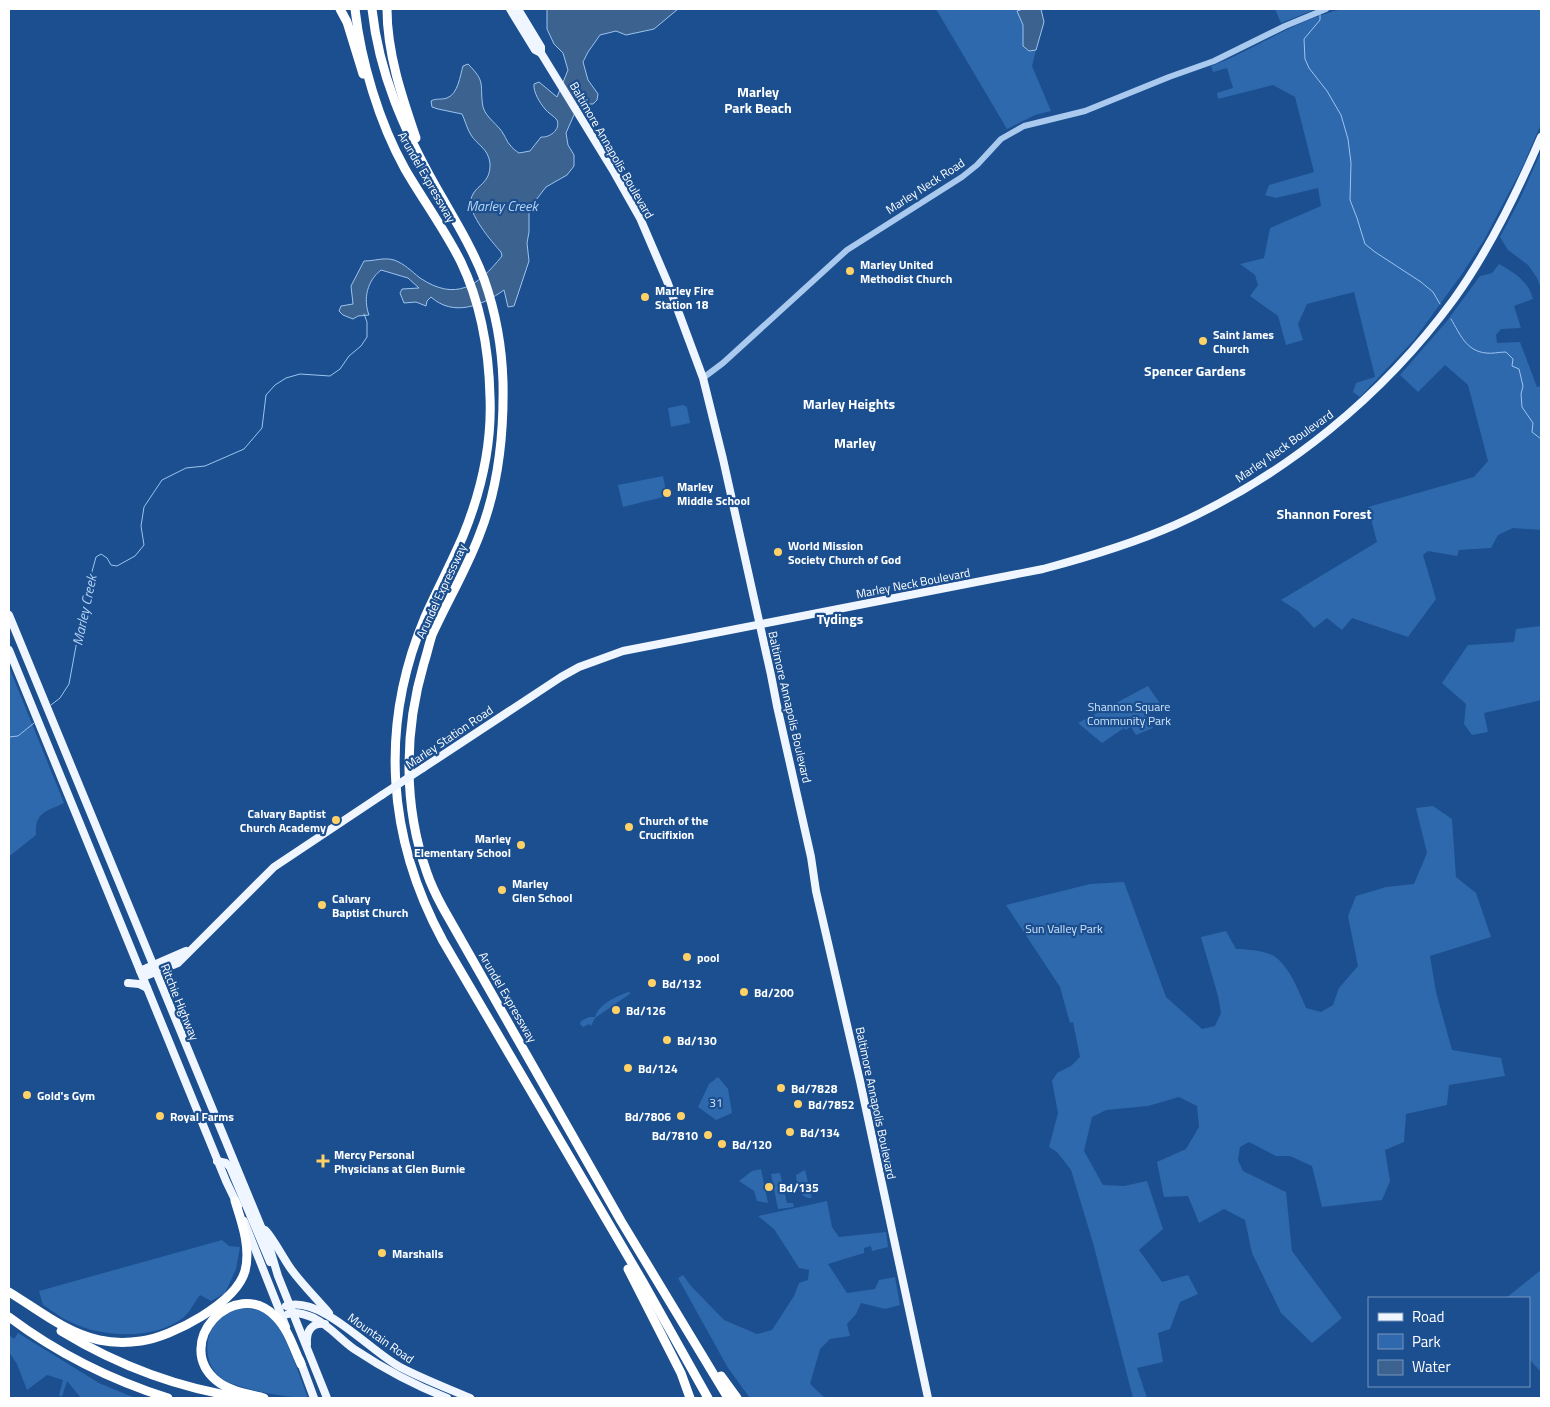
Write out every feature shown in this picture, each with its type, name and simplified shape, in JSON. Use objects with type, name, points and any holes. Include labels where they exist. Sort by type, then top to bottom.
[{"type":"highway","points":[[340,9],[347,22],[375,111],[381,116]]},
{"type":"highway","name":"Arundel Expressway","points":[[355,9],[361,43],[386,129],[405,169],[446,235],[467,277],[479,315],[486,348],[490,383],[490,426],[486,457],[472,511],[418,634],[404,682],[395,738],[394,765],[397,804],[409,861],[420,895],[431,919],[708,1398]]},
{"type":"highway","name":"Arundel Expressway","points":[[372,9],[383,72],[410,139],[464,237],[480,271],[493,307],[502,353],[502,427],[488,506],[480,534],[432,637],[412,712],[409,751],[410,795],[417,837],[427,873],[442,908],[621,1221],[728,1398]]},
{"type":"highway","points":[[387,9],[389,35],[403,101],[426,169]]},
{"type":"highway","points":[[575,1167],[577,1176],[625,1262],[676,1364],[690,1398]]},
{"type":"highway","points":[[9,1293],[71,1330],[98,1340],[127,1343],[143,1341],[173,1332],[222,1303],[237,1289],[242,1280],[248,1251],[235,1200]]},
{"type":"highway","points":[[9,1293],[44,1320],[69,1336],[124,1363],[183,1384],[245,1398]]},
{"type":"highway","points":[[264,1398],[223,1385],[207,1369],[202,1356],[202,1341],[208,1325],[218,1313],[225,1308],[240,1304],[263,1308],[277,1318],[301,1364]]},
{"type":"highway","points":[[9,1317],[62,1352],[157,1398]]},
{"type":"highway","points":[[683,1323],[737,1398]]},
{"type":"highway","points":[[138,1388],[168,1398]]},
{"type":"main road","name":"Baltimore Annapolis Boulevard","points":[[510,9],[535,50],[541,53]]},
{"type":"main road","name":"Baltimore Annapolis Boulevard","points":[[518,9],[541,47],[541,53],[625,191],[651,243],[703,378],[722,451],[798,796],[816,891],[860,1081],[928,1398]]},
{"type":"main road","points":[[526,21],[527,9]]},
{"type":"main road","name":"Marley Neck Boulevard","points":[[760,625],[1035,570],[1094,555],[1175,525],[1271,472],[1309,445],[1360,404],[1390,376],[1424,337],[1454,299],[1487,248],[1508,210],[1541,137]]},
{"type":"main road","name":"Ritchie Highway","points":[[9,615],[269,1246],[278,1276],[327,1398]]},
{"type":"main road","name":"Marley Station Road","points":[[141,974],[178,963],[274,867],[550,683],[579,667],[623,651],[760,625]]},
{"type":"main road","name":"Ritchie Highway","points":[[9,650],[217,1160],[260,1259],[314,1398]]},
{"type":"main road","points":[[128,983],[139,984],[147,988]]},
{"type":"main road","points":[[217,1160],[226,1163],[230,1167],[268,1258],[278,1276]]},
{"type":"main road","points":[[261,1227],[268,1232],[282,1256],[301,1282],[334,1318]]},
{"type":"main road","name":"Mountain Road","points":[[280,1312],[291,1309],[312,1308],[334,1318],[363,1342],[399,1366],[470,1398]]},
{"type":"main road","name":"Mountain Road","points":[[291,1309],[325,1324],[352,1348],[394,1375],[447,1398]]},
{"type":"main road","points":[[307,1349],[306,1337],[309,1329],[317,1324],[325,1324]]},
{"type":"street","name":"Marley Neck Road","points":[[703,378],[723,364],[847,250],[962,177],[977,165],[995,144],[1012,132],[1037,121],[1085,111],[1168,77],[1214,61],[1285,26],[1326,9]]},
{"type":"green space","points":[[936,9],[1023,9],[1017,11],[1023,25],[1023,46],[1029,51],[1036,50],[1032,66],[1051,111],[1035,115],[1007,129]]},
{"type":"green space","points":[[1275,9],[1316,9],[1281,23]]},
{"type":"green space","points":[[1342,9],[1541,9],[1541,124],[1522,168],[1484,240],[1462,274],[1414,340],[1360,397],[1353,392],[1356,383],[1375,377],[1354,292],[1307,304],[1298,324],[1303,340],[1286,345],[1278,316],[1250,296],[1258,285],[1255,275],[1240,264],[1264,258],[1270,228],[1321,206],[1318,188],[1276,198],[1265,195],[1269,185],[1314,172],[1295,97],[1273,85],[1218,99],[1217,93],[1233,88],[1227,68],[1213,72],[1211,66],[1308,20]]},
{"type":"green space","points":[[1541,152],[1541,289],[1537,278],[1528,265],[1508,250],[1500,237]]},
{"type":"green space","points":[[1499,264],[1524,282],[1533,299],[1514,306],[1521,328],[1501,329],[1496,335],[1497,343],[1520,342],[1537,387],[1541,386],[1541,530],[1513,528],[1498,535],[1491,548],[1459,550],[1457,556],[1428,551],[1423,555],[1436,599],[1408,637],[1352,618],[1342,630],[1327,618],[1314,628],[1298,611],[1281,600],[1377,542],[1368,507],[1474,477],[1488,461],[1468,385],[1445,365],[1418,392],[1400,375],[1447,321],[1480,276],[1492,273]]},
{"type":"green space","points":[[683,405],[687,407],[690,423],[671,427],[668,408]]},
{"type":"green space","points":[[663,476],[667,496],[623,507],[618,485]]},
{"type":"green space","points":[[1541,626],[1541,700],[1484,713],[1488,732],[1472,735],[1464,724],[1466,704],[1442,683],[1468,645],[1514,642],[1516,629]]},
{"type":"green space","points":[[9,667],[64,803],[42,814],[37,822],[36,835],[11,855],[9,855]]},
{"type":"green space","name":"Shannon Square Community Park","points":[[1148,686],[1161,705],[1146,715],[1153,728],[1136,735],[1131,727],[1125,730],[1124,728],[1102,743],[1078,723]]},
{"type":"green space","name":"Sun Valley Park","points":[[1433,806],[1452,819],[1456,877],[1476,893],[1491,937],[1430,956],[1436,992],[1452,1050],[1501,1058],[1505,1076],[1449,1085],[1447,1105],[1406,1114],[1404,1142],[1385,1150],[1390,1181],[1382,1200],[1322,1207],[1312,1166],[1290,1156],[1276,1156],[1249,1142],[1240,1147],[1238,1160],[1243,1171],[1286,1192],[1292,1251],[1342,1318],[1312,1343],[1281,1313],[1252,1253],[1245,1220],[1224,1209],[1199,1223],[1188,1196],[1164,1197],[1157,1162],[1186,1149],[1199,1127],[1197,1106],[1179,1097],[1148,1106],[1106,1110],[1092,1117],[1084,1151],[1103,1185],[1124,1186],[1147,1181],[1163,1229],[1139,1250],[1162,1282],[1188,1275],[1198,1294],[1180,1302],[1170,1329],[1158,1333],[1163,1362],[1137,1368],[1147,1398],[1133,1398],[1093,1243],[1071,1170],[1057,1152],[1049,1147],[1058,1113],[1052,1081],[1057,1073],[1071,1066],[1080,1057],[1073,1022],[1070,1023],[1060,987],[1006,905],[1090,884],[1124,882],[1166,997],[1202,1029],[1215,1026],[1221,1013],[1201,937],[1226,931],[1236,949],[1264,952],[1278,959],[1291,976],[1306,1008],[1321,1012],[1333,1005],[1339,988],[1358,966],[1348,916],[1356,896],[1386,887],[1414,884],[1427,853],[1416,808]]},
{"type":"green space","points":[[628,992],[631,993],[595,1018],[591,1026],[589,1024],[583,1027],[580,1024],[581,1021],[589,1017],[595,1017],[600,1008],[608,1002]]},
{"type":"green space","name":"31","points":[[718,1077],[728,1089],[732,1113],[716,1120],[698,1107],[709,1084]]},
{"type":"green space","points":[[761,1169],[768,1203],[757,1201],[754,1191],[739,1181],[752,1171]]},
{"type":"green space","points":[[805,1170],[812,1198],[801,1194],[798,1187],[796,1175]]},
{"type":"green space","points":[[780,1173],[787,1203],[793,1203],[794,1207],[778,1209],[771,1174]]},
{"type":"green space","points":[[827,1201],[832,1227],[839,1237],[886,1232],[888,1247],[872,1251],[871,1246],[864,1248],[864,1253],[828,1264],[847,1293],[875,1289],[879,1280],[895,1277],[900,1305],[885,1309],[861,1303],[856,1314],[847,1324],[850,1336],[830,1339],[820,1349],[810,1384],[825,1398],[750,1398],[728,1368],[678,1278],[683,1275],[724,1320],[757,1334],[772,1330],[794,1296],[799,1283],[808,1280],[809,1270],[799,1268],[774,1229],[758,1216]]},
{"type":"green space","points":[[222,1240],[229,1246],[240,1247],[236,1269],[225,1293],[211,1301],[200,1295],[184,1317],[159,1330],[130,1334],[99,1332],[69,1321],[43,1305],[39,1291]]},
{"type":"green space","points":[[1541,1270],[1541,1372],[1530,1360],[1530,1297],[1507,1297]]},
{"type":"green space","points":[[242,1308],[262,1312],[274,1320],[291,1353],[308,1398],[276,1395],[238,1386],[221,1378],[214,1371],[210,1362],[207,1344],[213,1326],[219,1318],[229,1311]]},
{"type":"green space","points":[[18,1333],[99,1383],[135,1398],[81,1398],[67,1381],[62,1397],[59,1395],[63,1380],[47,1375],[27,1390],[17,1364],[9,1352],[9,1335],[14,1339]]},
{"type":"water","name":"Marley Creek","points":[[547,9],[678,9],[654,29],[626,35],[616,31],[600,35],[588,52],[583,62],[588,80],[598,94],[597,100],[593,104],[582,104],[577,108],[566,133],[568,145],[574,155],[574,166],[567,175],[546,187],[529,209],[527,243],[529,261],[514,306],[508,307],[504,290],[486,301],[468,307],[449,307],[431,297],[427,301],[426,306],[416,302],[404,303],[400,293],[402,289],[419,288],[408,278],[381,270],[369,285],[366,303],[369,315],[358,316],[353,319],[343,315],[339,311],[341,306],[353,304],[351,286],[364,261],[394,260],[433,285],[445,289],[455,289],[466,287],[475,282],[493,267],[502,256],[476,219],[471,205],[473,194],[488,176],[490,170],[489,158],[485,150],[471,135],[462,114],[432,107],[431,101],[445,99],[454,93],[463,66],[468,64],[480,80],[485,111],[515,150],[519,153],[530,151],[541,137],[554,133],[558,124],[557,120],[541,104],[534,84],[539,82],[557,97],[568,70],[563,53],[554,44],[547,29]]},
{"type":"water","points":[[1041,9],[1044,22],[1036,50],[1029,51],[1023,46],[1023,25],[1017,11]]},
{"type":"waterway","points":[[1320,15],[1320,20],[1304,39],[1305,59],[1309,68],[1327,91],[1341,115],[1348,139],[1351,163],[1350,200],[1365,244],[1421,282],[1433,292],[1440,304]]},
{"type":"waterway","name":"Marley Creek","points":[[51,705],[60,698],[69,684],[85,597],[96,557],[101,554],[107,558],[111,565],[117,566],[135,556],[144,545],[141,526],[144,507],[162,480],[186,468],[205,466],[244,449],[262,428],[266,395],[275,385],[286,378],[300,374],[330,376],[340,369],[349,356],[361,346],[367,337],[367,322],[364,314]]},
{"type":"waterway","points":[[1451,319],[1464,341],[1473,349],[1488,353],[1506,352],[1513,359],[1512,366],[1519,369],[1523,386],[1521,394],[1522,407],[1533,423],[1532,432],[1541,439]]},
{"type":"waterway","points":[[9,737],[18,736],[34,723]]},
{"type":"place","name":"Marley United Methodist Church","points":[[850,271]]},
{"type":"place","name":"Marley Fire Station 18","points":[[645,297]]},
{"type":"place","name":"Saint James Church","points":[[1203,341]]},
{"type":"place","name":"Marley Middle School","points":[[667,493]]},
{"type":"place","name":"World Mission Society Church of God","points":[[778,552]]},
{"type":"place","name":"Calvary Baptist Church Academy","points":[[336,820]]},
{"type":"place","name":"Church of the Crucifixion","points":[[629,827]]},
{"type":"place","name":"Marley Elementary School","points":[[521,845]]},
{"type":"place","name":"Marley Glen School","points":[[502,890]]},
{"type":"place","name":"Calvary Baptist Church","points":[[322,905]]},
{"type":"place","name":"pool","points":[[687,957]]},
{"type":"place","name":"Bd/132","points":[[652,983]]},
{"type":"place","name":"Bd/200","points":[[744,992]]},
{"type":"place","name":"Bd/126","points":[[616,1010]]},
{"type":"place","name":"Bd/130","points":[[667,1040]]},
{"type":"place","name":"Bd/124","points":[[628,1068]]},
{"type":"place","name":"Bd/7828","points":[[781,1088]]},
{"type":"place","name":"Gold's Gym","points":[[27,1095]]},
{"type":"place","name":"Bd/7852","points":[[798,1104]]},
{"type":"place","name":"Royal Farms","points":[[160,1116]]},
{"type":"place","name":"Bd/7806","points":[[681,1116]]},
{"type":"place","name":"Bd/134","points":[[790,1132]]},
{"type":"place","name":"Bd/7810","points":[[708,1135]]},
{"type":"place","name":"Bd/120","points":[[722,1144]]},
{"type":"place","name":"Mercy Personal Physicians at Glen Burnie","points":[[323,1161]]},
{"type":"place","name":"Bd/135","points":[[769,1187]]},
{"type":"place","name":"Marshalls","points":[[382,1253]]},
{"type":"district","name":"Marley Park Beach","points":[[758,99]]},
{"type":"district","name":"Spencer Gardens","points":[[1195,370]]},
{"type":"district","name":"Marley Heights","points":[[849,403]]},
{"type":"district","name":"Marley","points":[[855,442]]},
{"type":"district","name":"Shannon Forest","points":[[1324,513]]},
{"type":"district","name":"Tydings","points":[[840,618]]}]
